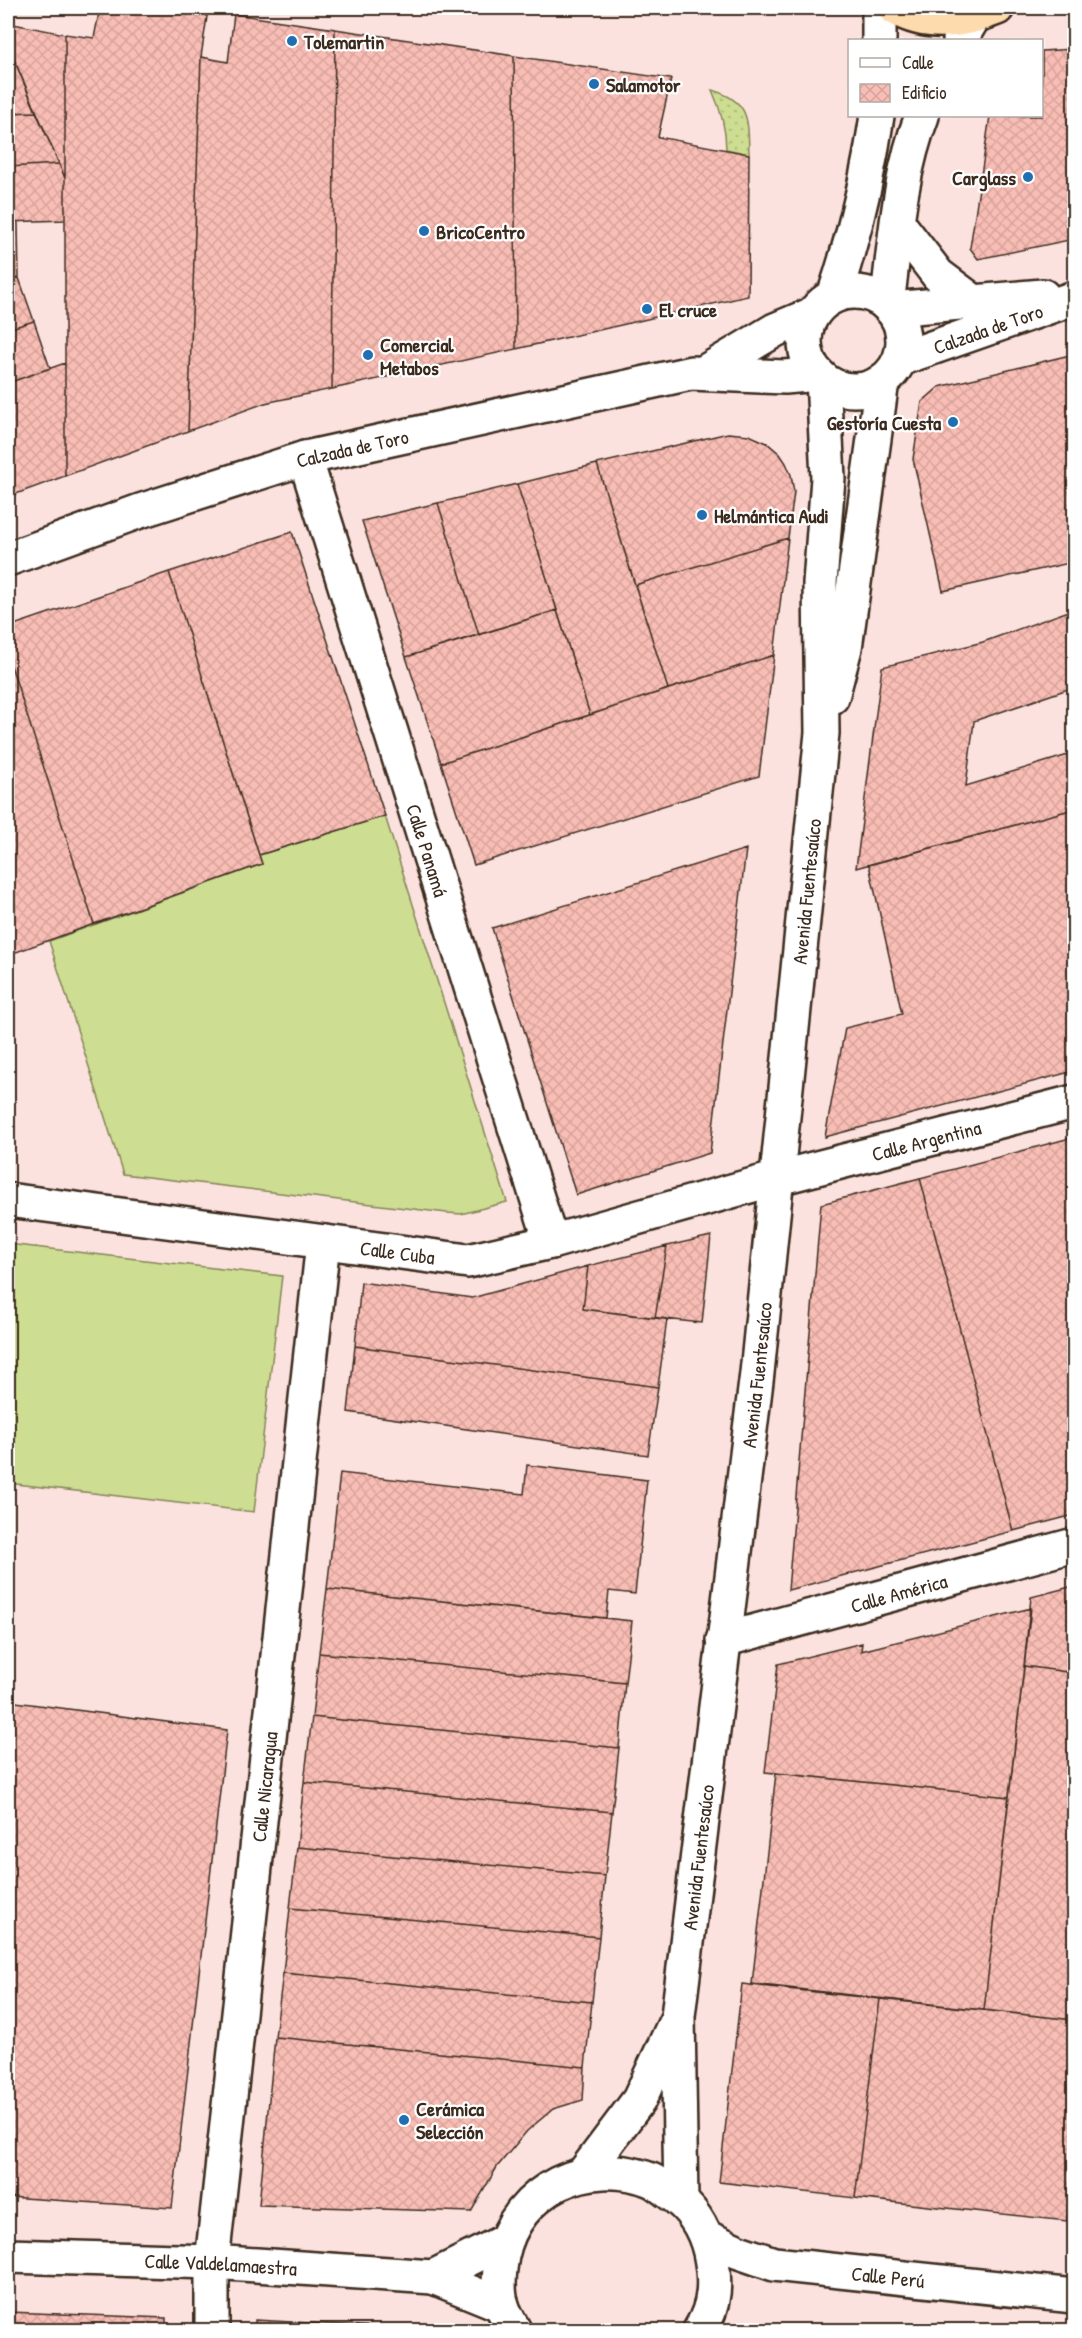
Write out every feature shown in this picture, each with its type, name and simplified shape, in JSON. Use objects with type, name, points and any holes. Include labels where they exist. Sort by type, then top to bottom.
[{"type":"highway","points":[[895,8],[908,15],[940,22],[976,22]]},
{"type":"street","points":[[879,8],[879,39]]},
{"type":"street","name":"Avenida Fuentesaúco","points":[[681,2201],[678,2016],[757,1373],[822,733],[820,583],[828,478],[820,377],[809,360],[805,344],[806,328],[824,305],[851,246],[869,171],[877,117]]},
{"type":"street","name":"Avenida Fuentesaúco","points":[[822,733],[845,648],[891,370],[903,342],[900,324],[889,307],[898,223],[913,141],[922,117]]},
{"type":"street","name":"Calzada de Toro","points":[[898,223],[938,275],[974,302]]},
{"type":"street","points":[[824,305],[852,292],[871,295],[889,307]]},
{"type":"street","name":"Calzada de Toro","points":[[889,307],[1074,296]]},
{"type":"street","name":"Calzada de Toro","points":[[891,370],[1074,296]]},
{"type":"street","name":"Calzada de Toro","points":[[705,372],[775,330],[824,305]]},
{"type":"street","points":[[820,377],[837,387],[852,391],[868,388],[891,370]]},
{"type":"street","name":"Calzada de Toro","points":[[8,559],[140,511],[305,458],[691,373],[820,377]]},
{"type":"street","name":"Calle Panamá","points":[[305,458],[551,1242]]},
{"type":"street","name":"Calle Argentina","points":[[778,1178],[1074,1102]]},
{"type":"street","name":"Calle Cuba","points":[[8,1200],[468,1262],[551,1242],[778,1178]]},
{"type":"street","name":"Calle Nicaragua","points":[[212,2331],[212,2262],[323,1242]]},
{"type":"street","name":"Calle América","points":[[723,1640],[1074,1545]]},
{"type":"street","name":"Avenida Fuentesaúco","points":[[584,2173],[639,2100],[678,2016]]},
{"type":"street","points":[[508,2318],[498,2273],[505,2241],[518,2217],[536,2197],[558,2182],[584,2173],[618,2171],[652,2181],[681,2201],[696,2217],[706,2237],[715,2277],[708,2318],[700,2331]]},
{"type":"street","name":"Calle Perú","points":[[706,2237],[774,2264],[1074,2296]]},
{"type":"street","points":[[434,2277],[505,2241]]},
{"type":"street","name":"Calle Valdelamaestra","points":[[8,2256],[212,2262],[434,2277],[508,2318]]},
{"type":"shaded area","points":[[8,8],[1074,8],[1074,2330],[8,2330]]},
{"type":"green space","points":[[712,90],[724,94],[740,106],[747,121],[749,154],[726,149],[722,119]]},
{"type":"green space","points":[[385,816],[507,1202],[461,1214],[447,1213],[123,1174],[49,941],[262,864],[259,855]]},
{"type":"green space","points":[[8,1244],[282,1276],[254,1512],[8,1483]]},
{"type":"building","points":[[100,8],[208,10],[201,57],[188,431],[65,476],[65,34],[94,38]]},
{"type":"building","points":[[234,14],[335,29],[332,389],[265,403],[188,431],[201,57],[228,62]]},
{"type":"building","points":[[8,23],[65,34],[65,178],[8,45]]},
{"type":"building","name":"BricoCentro","points":[[335,29],[514,56],[516,349],[332,389]]},
{"type":"building","points":[[8,45],[36,112],[8,113]]},
{"type":"building","name":"Carglass","points":[[1074,49],[1074,239],[978,259],[970,248],[990,117],[1043,117],[1043,51]]},
{"type":"building","points":[[514,56],[671,79],[658,137],[749,154],[748,296],[516,349]]},
{"type":"building","points":[[36,112],[59,164],[8,167],[8,113]]},
{"type":"building","points":[[59,164],[65,178],[65,220],[8,222],[8,167]]},
{"type":"building","points":[[8,222],[18,222],[19,278],[8,280]]},
{"type":"building","points":[[19,278],[34,321],[8,329],[8,280]]},
{"type":"building","points":[[34,321],[50,368],[8,383],[8,329]]},
{"type":"building","points":[[1074,354],[1074,562],[943,591],[913,459],[922,402],[939,387]]},
{"type":"building","points":[[65,363],[65,476],[8,497],[8,383]]},
{"type":"building","name":"Helmántica Audi","points":[[728,433],[749,435],[767,443],[780,454],[786,463],[794,492],[788,538],[635,585],[597,464]]},
{"type":"building","points":[[597,464],[668,689],[590,715],[517,484]]},
{"type":"building","points":[[517,484],[557,610],[479,635],[438,503]]},
{"type":"building","points":[[438,503],[479,635],[406,657],[362,521]]},
{"type":"building","points":[[292,532],[385,816],[259,855],[169,572]]},
{"type":"building","points":[[788,538],[774,655],[668,689],[635,585]]},
{"type":"building","points":[[169,572],[262,864],[94,924],[8,656],[8,627]]},
{"type":"building","points":[[1074,609],[1074,687],[974,721],[966,786],[1068,755],[1070,767],[1074,766],[1074,809],[856,868],[882,667],[983,642]]},
{"type":"building","points":[[557,610],[590,715],[441,763],[406,657]]},
{"type":"building","points":[[774,655],[759,776],[474,865],[441,763]]},
{"type":"building","points":[[8,656],[94,924],[8,955]]},
{"type":"building","points":[[1074,809],[1074,1071],[825,1137],[845,1028],[902,1014],[869,865]]},
{"type":"building","points":[[746,849],[710,1153],[576,1195],[492,928]]},
{"type":"building","points":[[1074,1137],[1074,1515],[1013,1531],[920,1178]]},
{"type":"building","points":[[920,1178],[1013,1531],[788,1590],[821,1204]]},
{"type":"building","points":[[711,1236],[702,1323],[655,1318],[667,1246]]},
{"type":"building","points":[[667,1246],[655,1318],[583,1309],[588,1266]]},
{"type":"building","points":[[588,1266],[583,1309],[667,1319],[658,1387],[355,1346],[361,1282],[472,1298]]},
{"type":"building","points":[[355,1346],[658,1387],[648,1455],[348,1412]]},
{"type":"building","points":[[527,1465],[647,1480],[635,1594],[609,1591],[606,1618],[327,1589],[340,1473],[524,1494]]},
{"type":"building","points":[[1074,1586],[1074,1673],[1024,1666],[1031,1597]]},
{"type":"building","points":[[327,1589],[632,1621],[625,1683],[319,1653]]},
{"type":"building","points":[[1031,1608],[1009,1797],[765,1772],[778,1664],[862,1643],[861,1651]]},
{"type":"building","points":[[319,1653],[625,1683],[619,1748],[312,1717]]},
{"type":"building","points":[[1024,1666],[1074,1673],[1074,2020],[984,2010]]},
{"type":"building","points":[[8,1701],[227,1730],[172,2208],[8,2197]]},
{"type":"building","points":[[312,1717],[619,1748],[612,1812],[304,1782]]},
{"type":"building","points":[[776,1773],[1009,1797],[984,2010],[752,1984]]},
{"type":"building","points":[[304,1782],[612,1812],[605,1876],[297,1847]]},
{"type":"building","points":[[297,1847],[605,1876],[599,1937],[290,1908]]},
{"type":"building","points":[[290,1908],[599,1937],[592,2002],[283,1973]]},
{"type":"building","points":[[283,1973],[592,2002],[585,2067],[275,2037]]},
{"type":"building","points":[[742,1984],[880,1999],[855,2198],[719,2182]]},
{"type":"building","points":[[880,1999],[1074,2020],[1074,2157],[1067,2221],[855,2198]]},
{"type":"building","name":"Cerámica Selección","points":[[275,2037],[585,2067],[583,2100],[553,2109],[527,2131],[497,2167],[471,2212],[259,2205]]},
{"type":"building","points":[[1074,2157],[1074,2222],[1067,2221]]},
{"type":"building","points":[[8,2312],[166,2318],[166,2330],[8,2330]]},
{"type":"building","points":[[255,2320],[438,2330],[255,2330]]},
{"type":"place","name":"Tolemartin","points":[[292,41]]},
{"type":"place","name":"Salamotor","points":[[594,84]]},
{"type":"place","name":"Carglass","points":[[1028,177]]},
{"type":"place","name":"BricoCentro","points":[[424,231]]},
{"type":"place","name":"El cruce","points":[[647,309]]},
{"type":"place","name":"Comercial Metabos","points":[[368,355]]},
{"type":"place","name":"Gestoría Cuesta","points":[[953,422]]},
{"type":"place","name":"Helmántica Audi","points":[[702,515]]},
{"type":"place","name":"Cerámica Selección","points":[[404,2120]]}]
